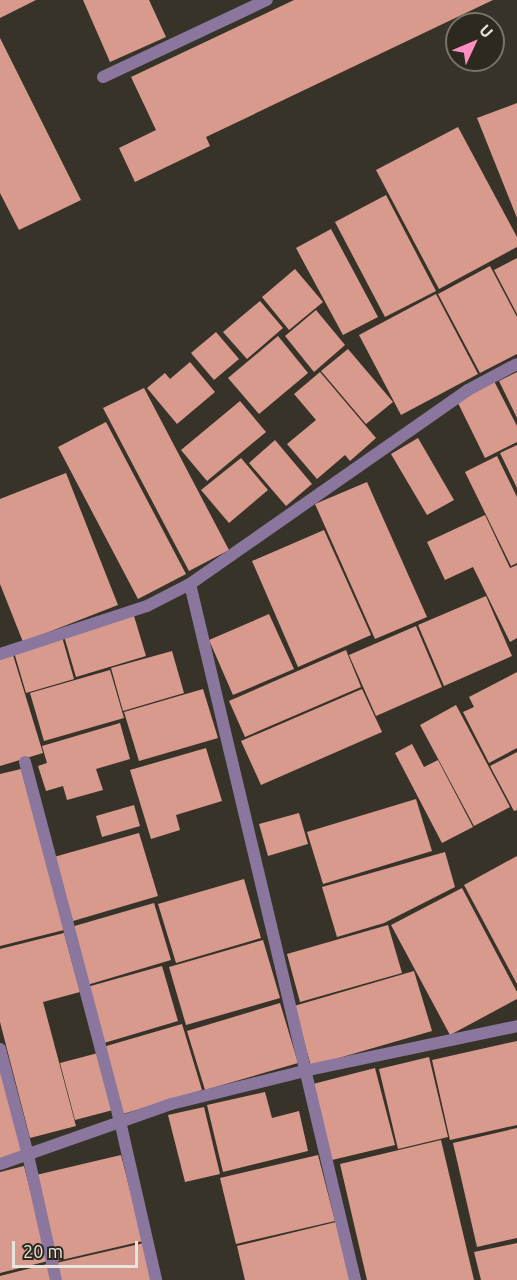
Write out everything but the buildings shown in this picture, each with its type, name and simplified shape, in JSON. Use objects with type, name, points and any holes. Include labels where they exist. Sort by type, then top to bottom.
[{"type":"street","points":[[103,77],[267,0]]},
{"type":"street","points":[[0,654],[147,606],[190,584],[468,390],[517,364]]},
{"type":"street","points":[[190,584],[355,1280]]},
{"type":"street","points":[[25,762],[120,1121],[156,1280]]},
{"type":"street","points":[[0,1164],[171,1104],[304,1071],[517,1026]]},
{"type":"street","points":[[0,1049],[28,1155],[56,1280]]}]
